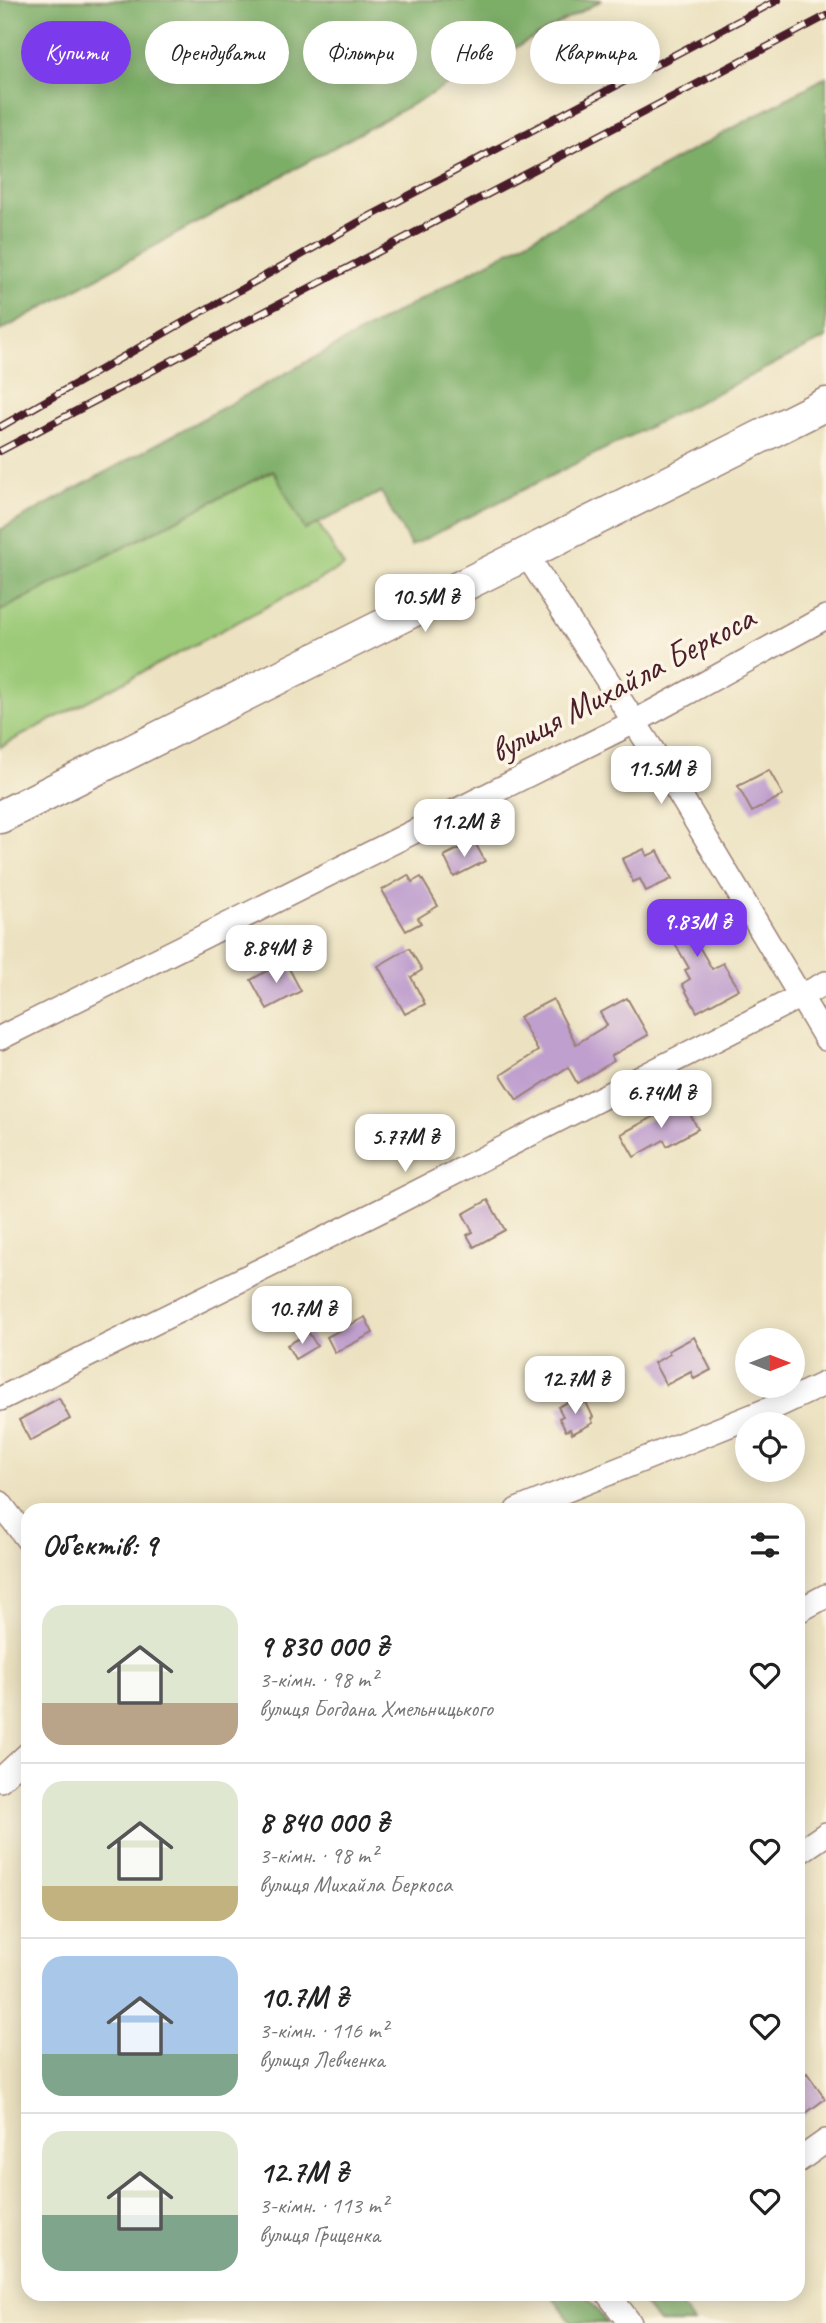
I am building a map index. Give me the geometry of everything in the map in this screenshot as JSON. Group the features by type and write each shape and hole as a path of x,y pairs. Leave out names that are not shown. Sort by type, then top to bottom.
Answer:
{"main road":[{"path":"0,817 826,404"}],"street":[{"path":"526,554 634,722 826,1039"},
{"name":"вулиця Михайла Беркоса","path":"0,1038 634,722 826,617"},
{"path":"0,1399 372,1215 826,983"},
{"path":"534,1503 777,1406 826,1383"},
{"path":"0,1503 21,1531"},
{"path":"805,1607 826,1596"},
{"path":"0,1780 21,1760"},
{"path":"805,1848 826,1834"},
{"path":"805,2156 826,2141"},
{"path":"613,2301 630,2323"}],"green space":[{"path":"0,0 602,0 564,21 530,21 530,40 516,47 516,21 431,21 431,84 449,84 0,331"},
{"path":"826,77 826,338 411,546 381,492 305,530 273,470 0,611 0,530"},
{"path":"274,470 305,529 318,523 344,566 0,747 0,611"},
{"path":"555,2301 590,2301 607,2323 572,2323"},
{"path":"642,2301 677,2301 694,2323 659,2323"}],"building":[{"path":"769,770 783,795 752,812 738,786"},
{"path":"474,841 485,861 454,877 444,856"},
{"path":"644,849 647,856 658,851 672,879 646,891 640,879 633,882 622,859"},
{"path":"408,875 412,882 421,877 438,906 418,918 421,923 406,931 382,890"},
{"path":"680,906 684,913 693,908 709,936 697,943 712,969 723,963 739,989 697,1012 682,984 690,979 685,970 689,968 670,935 666,937 656,920"},
{"path":"409,948 422,970 411,977 425,1004 405,1014 378,966"},
{"path":"285,961 301,991 267,1009 251,980"},
{"path":"627,998 648,1035 611,1056 614,1061 577,1083 568,1067 517,1100 501,1075 538,1051 519,1017 553,999 576,1044 607,1025 600,1013"},
{"path":"683,1101 698,1129 667,1146 664,1140 634,1157 621,1134"},
{"path":"488,1200 505,1230 474,1247 467,1235 473,1232 463,1214"},
{"path":"365,1317 373,1333 335,1353 327,1337"},
{"path":"309,1333 317,1346 295,1359 287,1345"},
{"path":"694,1337 711,1370 694,1379 691,1372 666,1385 654,1363 670,1354 668,1351"},
{"path":"59,1398 70,1419 30,1441 19,1420"},
{"path":"576,1398 580,1405 586,1402 593,1423 572,1434 570,1429 566,1431 559,1418 563,1416 558,1407"},
{"path":"807,2073 825,2099 805,2114"}],"railway":[{"path":"0,427 359,222 778,0"},
{"path":"0,451 826,16"}]}
